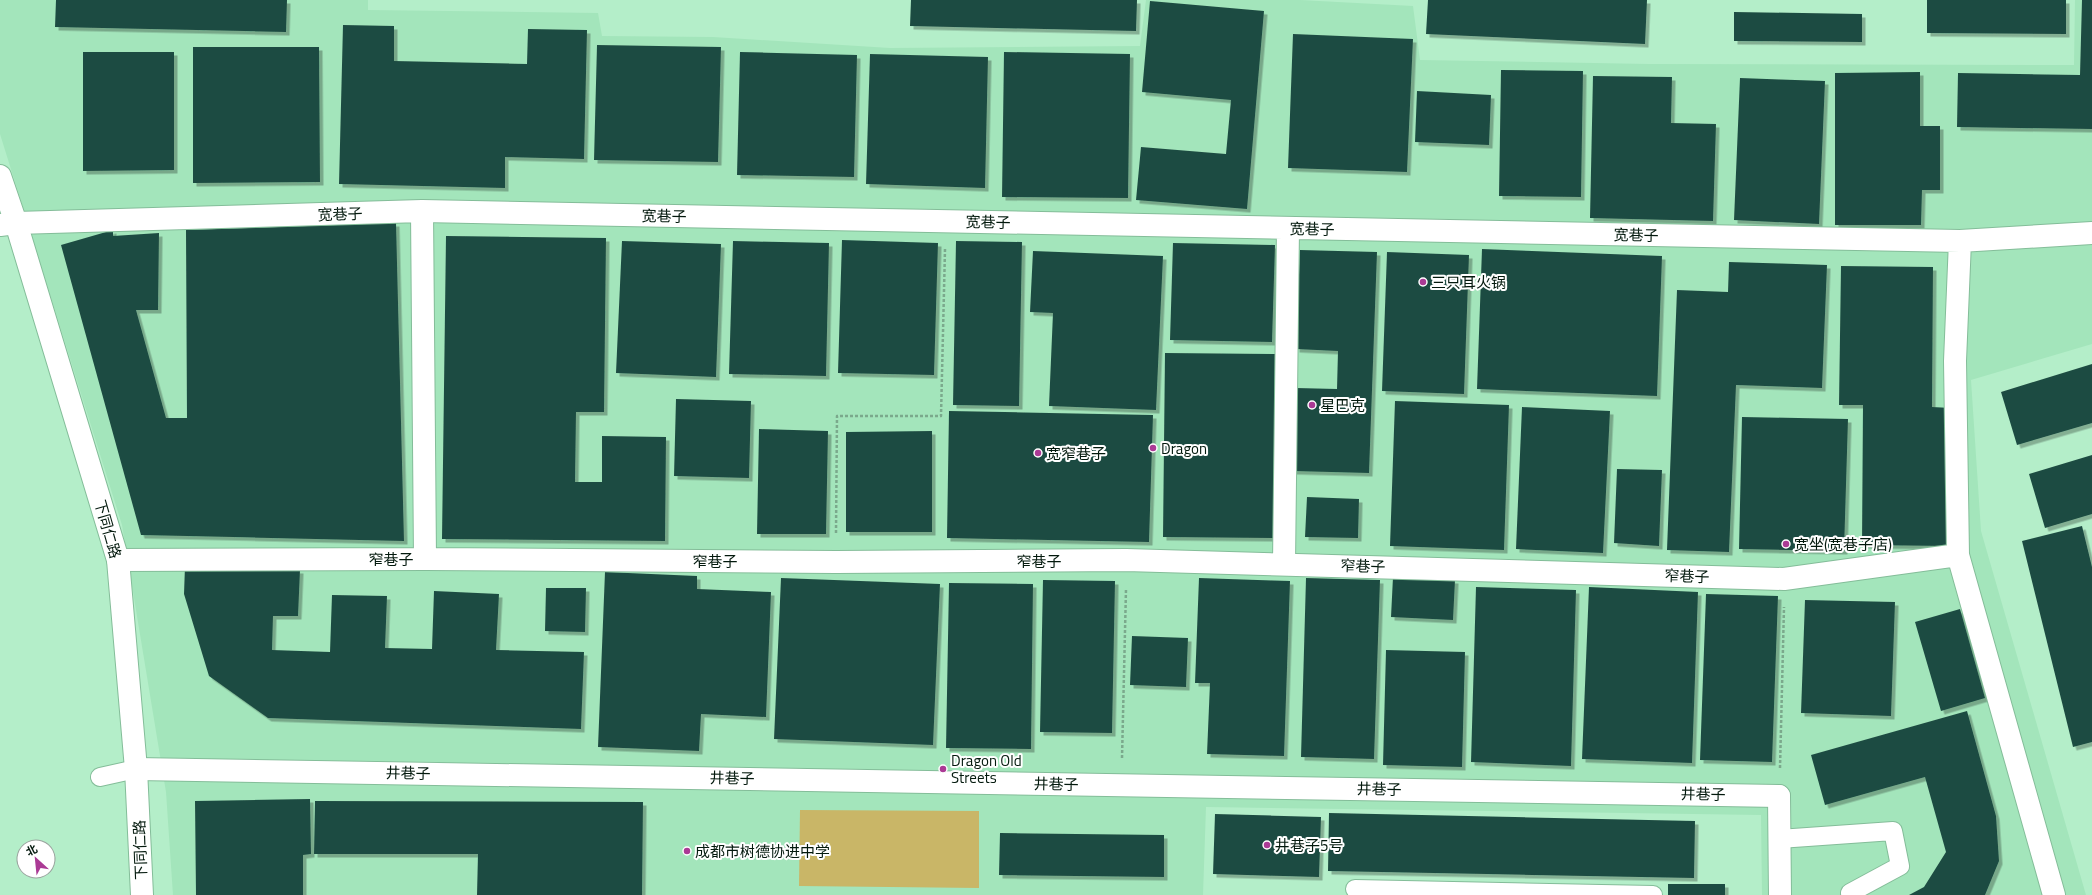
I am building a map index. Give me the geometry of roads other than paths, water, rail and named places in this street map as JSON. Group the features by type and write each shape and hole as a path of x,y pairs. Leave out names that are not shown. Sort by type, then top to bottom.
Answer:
{"street":[{"name":"下同仁路","path":"0,176 8,224 118,560 136,769 142,895"},
{"name":"宽巷子","path":"8,224 422,211 1960,241 2092,233"},
{"path":"422,211 425,559"},
{"path":"1284,564 1288,228"},
{"path":"1960,241 1955,361 1958,555 2054,895"},
{"name":"窄巷子","path":"118,560 425,559 836,562 1126,560 1784,579 1958,555"},
{"name":"井巷子","path":"136,769 1779,796 1780,839"},
{"path":"1780,839 1780,895"}],"lane":[{"path":"100,777 136,769"},
{"path":"1780,839 1893,831 1900,866 1850,894"},
{"path":"1355,889 1653,895"}],"place":[{"name":"三只耳火锅","path":"1423,282"},
{"name":"星巴克","path":"1312,405"},
{"name":"Dragon","path":"1153,448"},
{"name":"宽窄巷子","path":"1038,453"},
{"name":"宽坐(宽巷子店)","path":"1786,544"},
{"name":"Dragon Old Streets","path":"943,769"},
{"name":"井巷子5号","path":"1267,845"},
{"name":"成都市树德协进中学","path":"687,851"}]}
